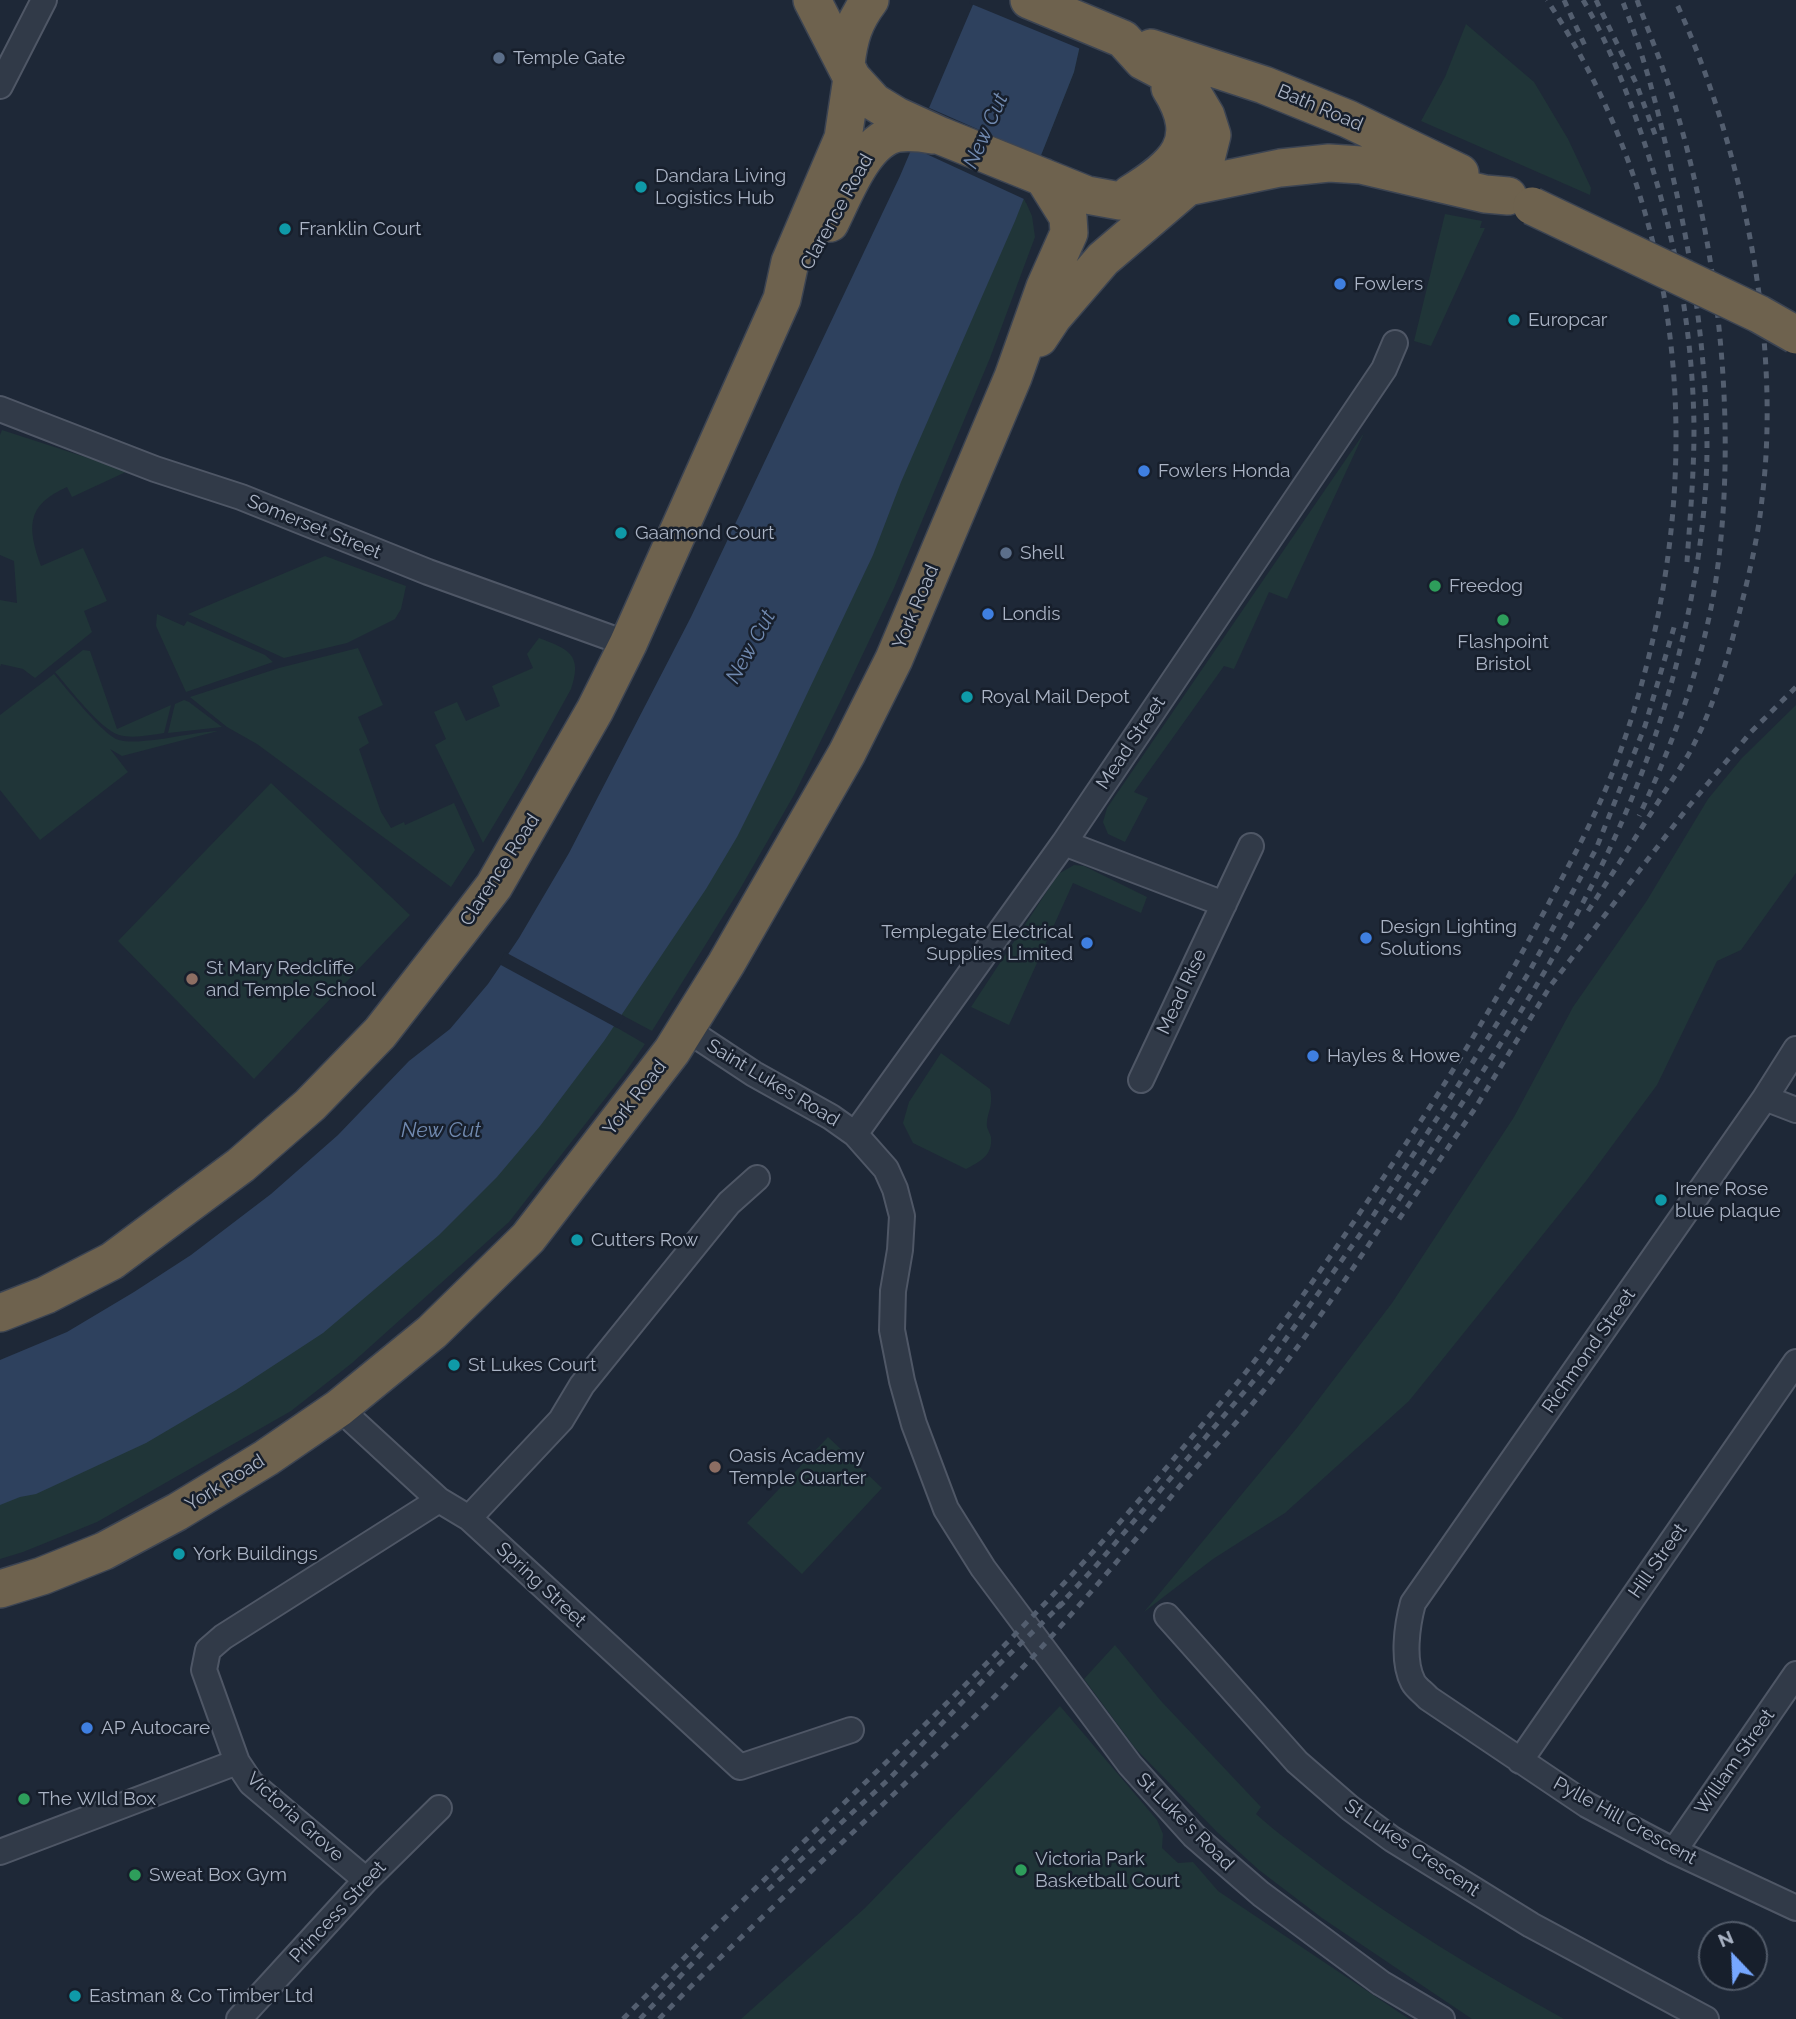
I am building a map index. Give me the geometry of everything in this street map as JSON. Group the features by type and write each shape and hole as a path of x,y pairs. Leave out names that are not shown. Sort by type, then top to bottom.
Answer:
{"highway":[{"path":"812,0 849,71 887,130 941,135 1053,186 1120,201 1159,176 1177,158 1185,130 1175,96 1158,69 1143,61 1120,37"},
{"name":"Clarence Road","path":"0,1313 46,1295 112,1262 241,1165 310,1105 380,1033 494,886 595,710 628,644 782,299 790,262 843,138 849,36 858,16 870,0"},
{"name":"Bath Road","path":"1029,0 1120,37 1264,85 1348,118 1759,314 1796,335"},
{"name":"York Road","path":"1013,377 1053,317 1088,276 1118,246 1185,189 1205,163 1212,135 1206,116 1194,93 1177,79 1158,69"},
{"name":"Clarence Road","path":"782,299 804,274 864,158 887,130"},
{"name":"Bath Road","path":"1120,201 1271,169 1329,163 1361,165 1520,201"},
{"name":"York Road","path":"0,1590 104,1551 165,1519 266,1458 339,1408 432,1332 528,1238 686,1029 848,753 894,659 1013,377 1045,288 1069,233 1068,217 1053,186"}],"street":[{"path":"0,86 44,0"},
{"name":"Mead Street","path":"855,1134 1064,843 1384,369 1395,343"},
{"name":"Somerset Street","path":"0,409 155,469 241,497 428,572 628,644"},
{"path":"1064,843 1224,904"},
{"name":"Mead Rise","path":"1141,1080 1251,846"},
{"name":"Saint Lukes Road","path":"686,1029 754,1074 831,1117 855,1134 886,1169 902,1216 893,1291 892,1330 902,1381 914,1424 946,1509 983,1568"},
{"name":"Richmond Street","path":"1408,1660 1409,1617 1413,1603 1765,1098 1796,1049"},
{"path":"1765,1098 1796,1110"},
{"path":"469,1518 561,1420 582,1385 729,1203 757,1178"},
{"name":"Hill Street","path":"1520,1761 1796,1362"},
{"name":"Spring Street","path":"339,1408 439,1500 469,1518 740,1768 851,1730"},
{"name":"Victoria Grove","path":"366,1880 251,1783 237,1762 204,1671 208,1650 223,1637 439,1500"},
{"name":"St Luke's Road","path":"983,1568 1130,1765 1194,1836 1261,1894 1370,1975 1442,2019"},
{"name":"St Lukes Crescent","path":"1167,1616 1297,1762 1350,1808 1392,1839 1531,1925 1706,2019"},
{"name":"Pylle Hill Crescent","path":"1408,1660 1413,1682 1429,1698 1587,1805 1674,1851 1796,1908"},
{"name":"William Street","path":"1674,1851 1796,1674"},
{"path":"0,1852 237,1762"},
{"name":"Princess Street","path":"239,2019 366,1880 439,1808"}],"green space":[{"path":"1067,0 1102,0 1083,32 1074,72 1024,198 1032,216 1035,237 990,358 894,588 794,795 740,889 652,1031 622,1015 614,1026 645,1044 509,1222 352,1363 291,1411 97,1522 0,1559 0,1491 116,1431 138,1416 165,1388 183,1383 275,1323 325,1296 352,1272 380,1241 429,1173 496,1117 519,1092 678,841 770,676 913,369 1030,99 1050,29"},
{"path":"1466,24 1534,82 1568,139 1591,188 1590,195 1421,121 1445,77"},
{"path":"1445,214 1482,221 1480,228 1485,228 1431,346 1414,341"},
{"path":"2,430 128,471 72,497 67,487 44,501 37,510 32,529 41,566 83,548 107,601 84,611 92,632 35,678 23,669 1,664 0,667 0,600 17,603 14,561 0,555"},
{"path":"1364,433 1287,599 1269,592 1234,669 1224,666 1134,792 1148,798 1125,842 1108,834 1103,822 1107,808"},
{"path":"325,556 406,586 401,609 395,619 347,643 284,658 188,614"},
{"path":"157,614 184,626 187,621 265,655 273,662 186,692 156,626"},
{"path":"539,638 565,650 574,660 571,689 483,843 435,745 446,739 434,712 457,702 466,721 500,706 492,686 533,668 527,654"},
{"path":"358,648 383,705 358,717 369,743 359,749 381,812 391,828 404,822 405,825 454,803 475,850 451,887 257,744 227,727 190,697 279,668"},
{"path":"83,650 90,651 117,729 171,705 164,733 136,737 119,735 94,717 55,672"},
{"path":"54,674 95,721 119,740 153,740 218,731 122,756 110,749 128,772 40,840 0,790 0,715"},
{"path":"184,700 222,727 168,733 175,704"},
{"path":"1796,705 1796,873 1741,950 1717,961 1657,1085 1586,1181 1409,1401 1285,1513 1213,1559 1144,1612 1296,1429 1392,1303 1514,1117 1573,1007 1646,902 1708,799 1742,758"},
{"path":"271,783 410,915 254,1079 118,941"},
{"path":"1074,865 1084,866 1147,897 1141,913 1073,883 1009,1025 971,1007 1053,882 1060,873"},
{"path":"941,1053 990,1089 987,1127 991,1137 990,1149 984,1158 966,1169 913,1143 903,1123 909,1102"},
{"path":"828,1437 882,1488 802,1574 747,1523"},
{"path":"1115,1645 1161,1701 1261,1807 1256,1814 1272,1828 1411,1928 1564,2019 1472,2019 1322,1918 1259,1870 1217,1832 1135,1748 1084,1679"},
{"path":"1060,1706 1157,1820 1163,1834 1162,1848 1178,1863 1193,1862 1218,1891 1409,2019 741,2019 865,1908"}],"water":[{"name":"New Cut","path":"975,0 1102,0 1083,32 1074,72 1015,221 901,482 873,555 737,837 706,889 604,1041 540,1126 497,1177 439,1235 323,1333 236,1390 146,1443 36,1494 0,1505 0,1360 67,1332 134,1292 191,1255 271,1194 338,1135 409,1061 450,1029 488,984 519,938 569,853 691,617 900,176"}],"pier":[{"path":"971,0 1105,1 1087,33 1083,50 969,3"},
{"path":"925,106 1043,158 1026,203 1024,199 909,146"},
{"path":"505,952 625,1017 617,1028 499,964"}],"railway":[{"path":"623,2019 1006,1644 1128,1513 1244,1374 1337,1247 1448,1077 1536,928 1601,799 1615,766 1646,669 1666,571 1675,472 1674,374 1660,276 1635,181 1597,88 1547,0"},
{"path":"1564,0 1586,48"},
{"path":"1583,0 1609,50 1644,141 1667,222 1684,304 1693,387 1694,429 1687,562"},
{"path":"1596,0 1636,83 1656,137"},
{"path":"659,2019 744,1934 1005,1686 1073,1613 1269,1384 1354,1266 1485,1068 1571,926 1596,877 1641,775 1679,656 1696,570 1706,486 1706,412 1701,343 1686,240 1657,107 1622,0"},
{"path":"1637,0 1673,99 1702,217 1713,278 1720,341 1725,466 1715,586 1702,645 1675,732 1639,816"},
{"path":"1588,911 1684,763 1708,712 1725,665 1742,603 1762,499 1767,438 1766,374 1761,309 1751,244 1720,116 1699,56 1675,0"},
{"path":"1057,1608 1268,1364 1369,1222 1449,1100 1528,974 1596,849 1645,726 1675,624"},
{"path":"1399,1219 1474,1110 1551,985 1689,806 1751,732 1796,687"},
{"path":"768,1890 890,1778 992,1671 1064,1602"},
{"path":"640,2019 705,1950"}],"place":[{"name":"Temple Gate","path":"499,58"},
{"name":"Dandara Living Logistics Hub","path":"641,187"},
{"name":"Franklin Court","path":"285,229"},
{"name":"Fowlers","path":"1340,284"},
{"name":"Europcar","path":"1514,320"},
{"name":"Fowlers Honda","path":"1144,471"},
{"name":"Gaamond Court","path":"621,533"},
{"name":"Shell","path":"1006,553"},
{"name":"Freedog","path":"1435,586"},
{"name":"Londis","path":"988,614"},
{"name":"Flashpoint Bristol","path":"1503,620"},
{"name":"Royal Mail Depot","path":"967,697"},
{"name":"Design Lighting Solutions","path":"1366,938"},
{"name":"Templegate Electrical Supplies Limited","path":"1087,943"},
{"name":"St Mary Redcliffe and Temple School","path":"192,979"},
{"name":"Hayles & Howe","path":"1313,1056"},
{"name":"Irene Rose blue plaque","path":"1661,1200"},
{"name":"Cutters Row","path":"577,1240"},
{"name":"St Lukes Court","path":"454,1365"},
{"name":"Oasis Academy Temple Quarter","path":"715,1467"},
{"name":"York Buildings","path":"179,1554"},
{"name":"AP Autocare","path":"87,1728"},
{"name":"The WIld Box","path":"24,1799"},
{"name":"Victoria Park Basketball Court","path":"1021,1870"},
{"name":"Sweat Box Gym","path":"135,1875"},
{"name":"Eastman & Co Timber Ltd","path":"75,1996"}]}
